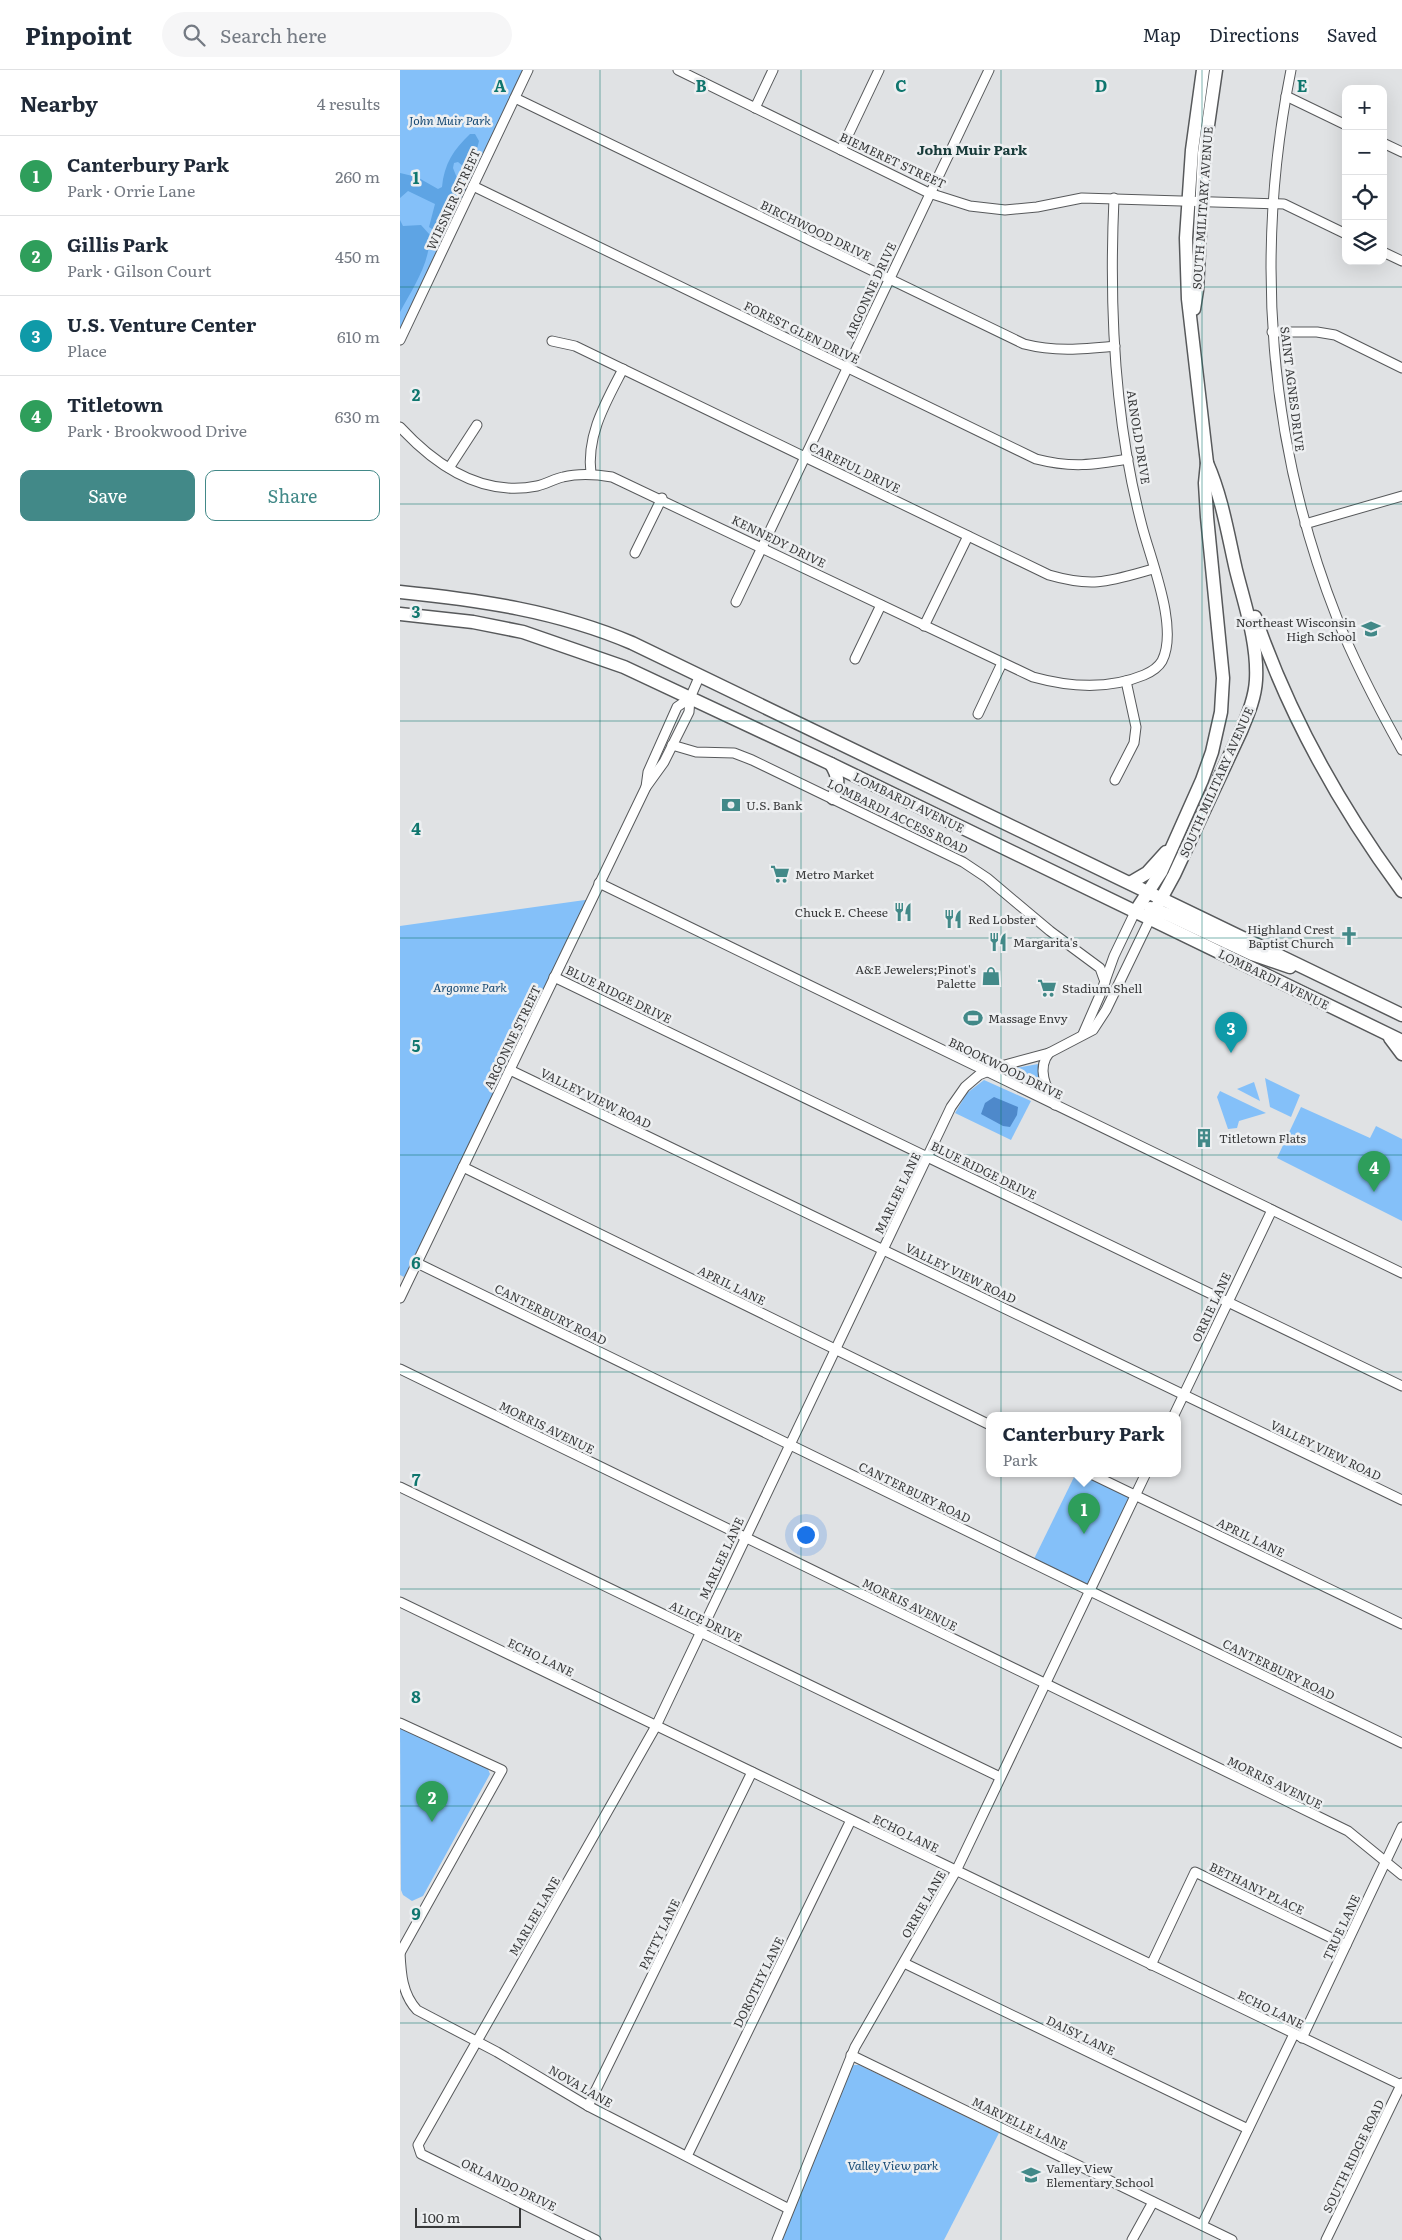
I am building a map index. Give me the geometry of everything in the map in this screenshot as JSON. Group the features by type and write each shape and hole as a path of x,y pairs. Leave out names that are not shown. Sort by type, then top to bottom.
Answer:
{"main road":[{"name":"SOUTH MILITARY AVENUE","path":"1135,912 1149,892 1172,847 1202,780 1213,748 1222,706 1223,678 1207,517 1205,483 1207,463 1192,317 1197,290 1194,200 1197,107 1203,70"},
{"name":"SOUTH MILITARY AVENUE","path":"1194,200 1216,70"},
{"name":"SOUTH MILITARY AVENUE","path":"1156,909 1248,713 1256,679 1254,645 1220,499 1207,463"},
{"name":"LOMBARDI AVENUE","path":"400,592 492,602 567,619 625,640 1149,892 1156,909 1402,1041"},
{"path":"1242,595 1251,607 1290,704 1329,780 1357,827 1402,891"},
{"name":"LOMBARDI AVENUE","path":"400,614 473,622 534,635 601,658 831,764 1135,912"},
{"path":"831,764 837,775 839,785 833,798"},
{"path":"839,785 860,778"},
{"path":"1130,883 1147,873 1172,847"},
{"path":"1135,912 1147,908 1156,909"},
{"name":"LOMBARDI AVENUE","path":"1156,909 1312,971 1402,1015"},
{"path":"1387,1034 1402,1054"}],"street":[{"name":"WIESNER STREET","path":"400,340 528,70"},
{"name":"BIEMERET STREET","path":"678,70 929,193 970,206 1005,210 1037,207 1082,198 1284,204 1342,232"},
{"path":"755,108 773,70"},
{"path":"841,150 879,70"},
{"name":"ARGONNE DRIVE","path":"736,602 989,70"},
{"name":"SAINT AGNES DRIVE","path":"1291,70 1272,204 1270,276 1272,332 1281,415 1305,524 1337,619 1371,695 1402,750"},
{"path":"1286,96 1342,123"},
{"name":"BIRCHWOOD DRIVE","path":"515,98 1024,344 1043,349 1063,350 1115,346"},
{"path":"1387,145 1402,152"},
{"name":"FOREST GLEN DRIVE","path":"473,186 1036,459 1060,465 1087,466 1128,459"},
{"name":"ARNOLD DRIVE","path":"1114,198 1112,237 1115,346 1119,402 1139,515 1168,616 1166,649 1161,662 1154,670"},
{"path":"1387,254 1402,261"},
{"path":"1272,332 1317,332 1335,335 1402,368"},
{"name":"CAREFUL DRIVE","path":"552,341 575,346 1049,575 1074,582 1102,583 1154,569"},
{"path":"591,474 592,438 599,415 623,369"},
{"path":"449,468 477,425"},
{"name":"KENNEDY DRIVE","path":"400,427 415,443 449,468 485,486 511,490 539,486 563,477 591,474 625,481 1033,677 1069,685 1090,686 1126,681 1154,670"},
{"path":"1305,524 1402,496"},
{"path":"635,553 662,498"},
{"path":"924,626 968,536"},
{"path":"855,659 881,605"},
{"path":"978,714 1002,663"},
{"name":"ARGONNE STREET","path":"400,1298 646,787 664,762 688,712 690,698 700,675"},
{"path":"1115,780 1134,743 1136,727 1126,681"},
{"name":"ARGONNE STREET","path":"646,787 648,772 677,707 690,698"},
{"name":"LOMBARDI ACCESS ROAD","path":"672,745 696,752 734,753 833,798 973,868 1059,938 1102,970 1105,982"},
{"path":"1213,748 1229,756"},
{"name":"BROOKWOOD DRIVE","path":"599,883 1402,1273"},
{"name":"MARLEE LANE","path":"418,2146 656,1726 956,1100 971,1082 987,1071 1049,1053 1093,1030 1101,1019 1156,909"},
{"path":"1083,1034 1114,956 1135,912"},
{"path":"1089,959 1104,960 1114,956"},
{"name":"BLUE RIDGE DRIVE","path":"554,977 1402,1386"},
{"path":"1049,1053 1044,1062 1043,1072 1047,1089 1055,1105"},
{"name":"VALLEY VIEW ROAD","path":"510,1070 1402,1500"},
{"name":"APRIL LANE","path":"463,1167 986,1423"},
{"name":"ORRIE LANE","path":"1176,1412 1272,1210"},
{"name":"CANTERBURY ROAD","path":"417,1263 1402,1743"},
{"name":"MORRIS AVENUE","path":"400,1369 1348,1832 1402,1875"},
{"name":"APRIL LANE","path":"1098,1477 1402,1624"},
{"name":"ORRIE LANE","path":"777,2240 851,2055 956,1871 1144,1477"},
{"name":"ALICE DRIVE","path":"400,1487 1000,1778"},
{"name":"ECHO LANE","path":"400,1602 1298,2036 1402,2084"},
{"path":"400,1723 502,1770 400,1953"},
{"name":"PATTY LANE","path":"588,2106 752,1772"},
{"name":"DOROTHY LANE","path":"687,2156 851,1820"},
{"name":"TRUE LANE","path":"1202,2225 1248,2129 1346,1945 1402,1827"},
{"name":"BETHANY PLACE","path":"1151,1965 1195,1872 1346,1945"},
{"name":"NOVA LANE","path":"400,1953 402,1979 410,2003 431,2018 477,2041 588,2106 790,2208"},
{"name":"DAISY LANE","path":"904,1963 1248,2129"},
{"name":"MARVELLE LANE","path":"851,2055 1232,2240"},
{"name":"SOUTH RIDGE ROAD","path":"1326,2240 1402,2084"},
{"name":"ORLANDO DRIVE","path":"418,2146 421,2154 596,2240"},
{"path":"1132,2240 1154,2202"}],"green space":[{"name":"John Muir Park","path":"400,70 528,70 400,340"},
{"name":"Argonne Park","path":"592,899 404,1277 400,1275 400,926"},
{"path":"1038,1064 1042,1090 1007,1072 1010,1069"},
{"path":"1265,1078 1300,1095 1291,1117 1270,1107"},
{"path":"984,1080 1031,1101 1011,1140 955,1113 967,1093"},
{"path":"1254,1082 1260,1101 1237,1089"},
{"path":"1220,1091 1266,1113 1239,1121 1237,1128 1228,1129 1217,1097"},
{"path":"1301,1107 1370,1138 1376,1126 1402,1139 1402,1221 1277,1158"},
{"path":"1074,1477 1097,1477 1135,1495 1089,1591 1032,1563"},
{"path":"400,1727 488,1769 490,1774 423,1896 412,1901 403,1895 401,1890"},
{"name":"Valley View park","path":"859,2065 999,2133 944,2240 782,2240 850,2067"}],"shaded area":[{"path":"470,134 475,134 479,141 474,161 469,167 464,167 458,162 454,163 453,168 459,183 447,215 435,231 429,227 435,204 408,191 400,198 400,173 417,177 438,189 442,187 445,171 451,158 459,145"},
{"path":"400,220 403,226 421,225 430,235 424,265 400,312"},
{"path":"994,1097 1018,1107 1017,1115 1010,1127 1003,1126 981,1114 985,1103"}],"place":[{"name":"Northeast Wisconsin High School","path":"1371,629"},
{"name":"U.S. Bank","path":"731,805"},
{"name":"Metro Market","path":"780,874"},
{"name":"Chuck E. Cheese","path":"903,912"},
{"name":"Red Lobster","path":"953,919"},
{"name":"Highland Crest Baptist Church","path":"1349,936"},
{"name":"Margarita's","path":"998,942"},
{"name":"A&E Jewelers;Pinot's Palette","path":"991,976"},
{"name":"Stadium Shell","path":"1047,988"},
{"name":"Massage Envy","path":"973,1018"},
{"name":"U.S. Venture Center","path":"1231,1053"},
{"name":"Titletown Flats","path":"1204,1138"},
{"name":"Titletown","path":"1374,1192"},
{"name":"Canterbury Park","path":"1084,1534"},
{"name":"Gillis Park","path":"432,1822"},
{"name":"Valley View Elementary School","path":"1031,2175"}],"district":[{"name":"John Muir Park","path":"972,149"}]}
